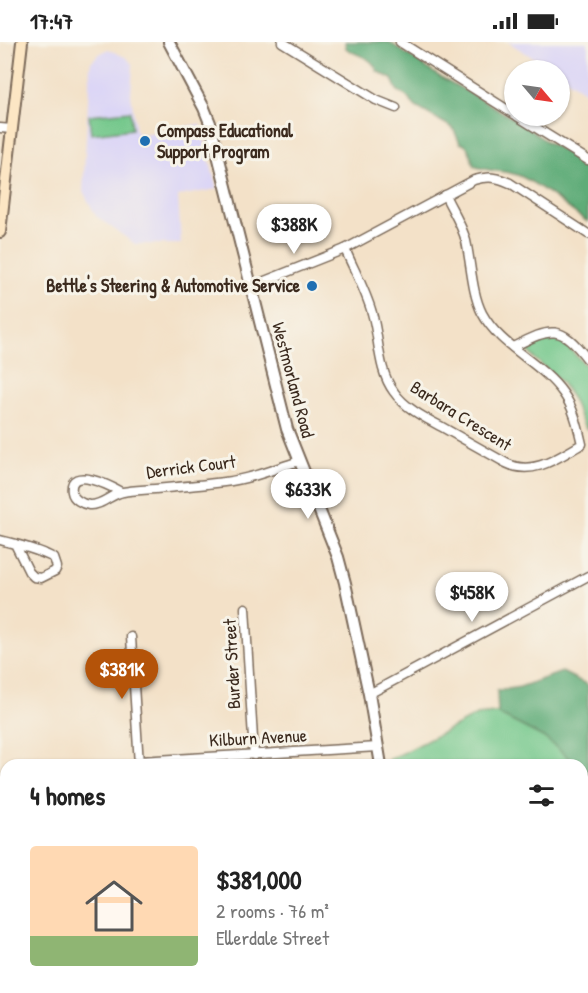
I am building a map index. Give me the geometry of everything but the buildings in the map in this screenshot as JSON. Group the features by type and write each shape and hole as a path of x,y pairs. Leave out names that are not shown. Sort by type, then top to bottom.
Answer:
{"main road":[{"path":"0,232 6,128 22,42"}],"street":[{"name":"Westmorland Road","path":"169,42 210,123 287,429 338,557 351,607 380,759"},
{"path":"282,42 377,101 396,108"},
{"path":"399,42 504,108"},
{"path":"534,126 588,159"},
{"path":"252,286 345,249 474,180 492,176 518,187 588,234"},
{"name":"Barbara Crescent","path":"345,249 370,305 384,375 393,392 406,405 516,467 541,466 585,443 564,393 487,321 476,296 465,239 446,195"},
{"path":"513,347 538,334 553,332 565,336 588,360"},
{"name":"Derrick Court","path":"121,492 88,478 79,479 74,483 72,489 75,498 91,505 121,492 224,482 299,461"},
{"path":"0,540 15,544 41,551 54,558 57,567 55,571 41,578 32,576 15,544"},
{"path":"369,694 588,576"},
{"name":"Burder Street","path":"245,608 254,755"},
{"path":"131,637 139,759"},
{"name":"Kilburn Avenue","path":"196,759 378,747"}],"shaded area":[{"path":"508,42 588,42 588,94 570,82 570,60 537,60"},
{"name":"Compass Educational Support Program","path":"108,49 127,58 133,65 131,94 136,132 144,134 200,124 217,189 178,196 181,244 135,244 96,216 83,191 90,67 91,62 98,55"}],"green space":[{"path":"345,42 389,42 439,76 504,113 504,126 524,126 588,165 588,222 547,192 520,176 474,166 468,149 460,143 453,128 416,107 397,90 392,79 377,71 367,59 346,48"},
{"path":"130,111 132,129 91,134 89,115"},
{"path":"551,337 562,341 588,368 588,430 561,382 528,351 529,346 536,341"},
{"path":"562,672 588,685 588,759 570,759 543,737 498,714 497,691 520,687"},
{"path":"585,703 588,706 588,759 389,759 477,715"}],"place":[{"name":"Compass Educational Support Program","path":"145,141"},
{"name":"Bettle's Steering & Automotive Service","path":"312,286"}]}
